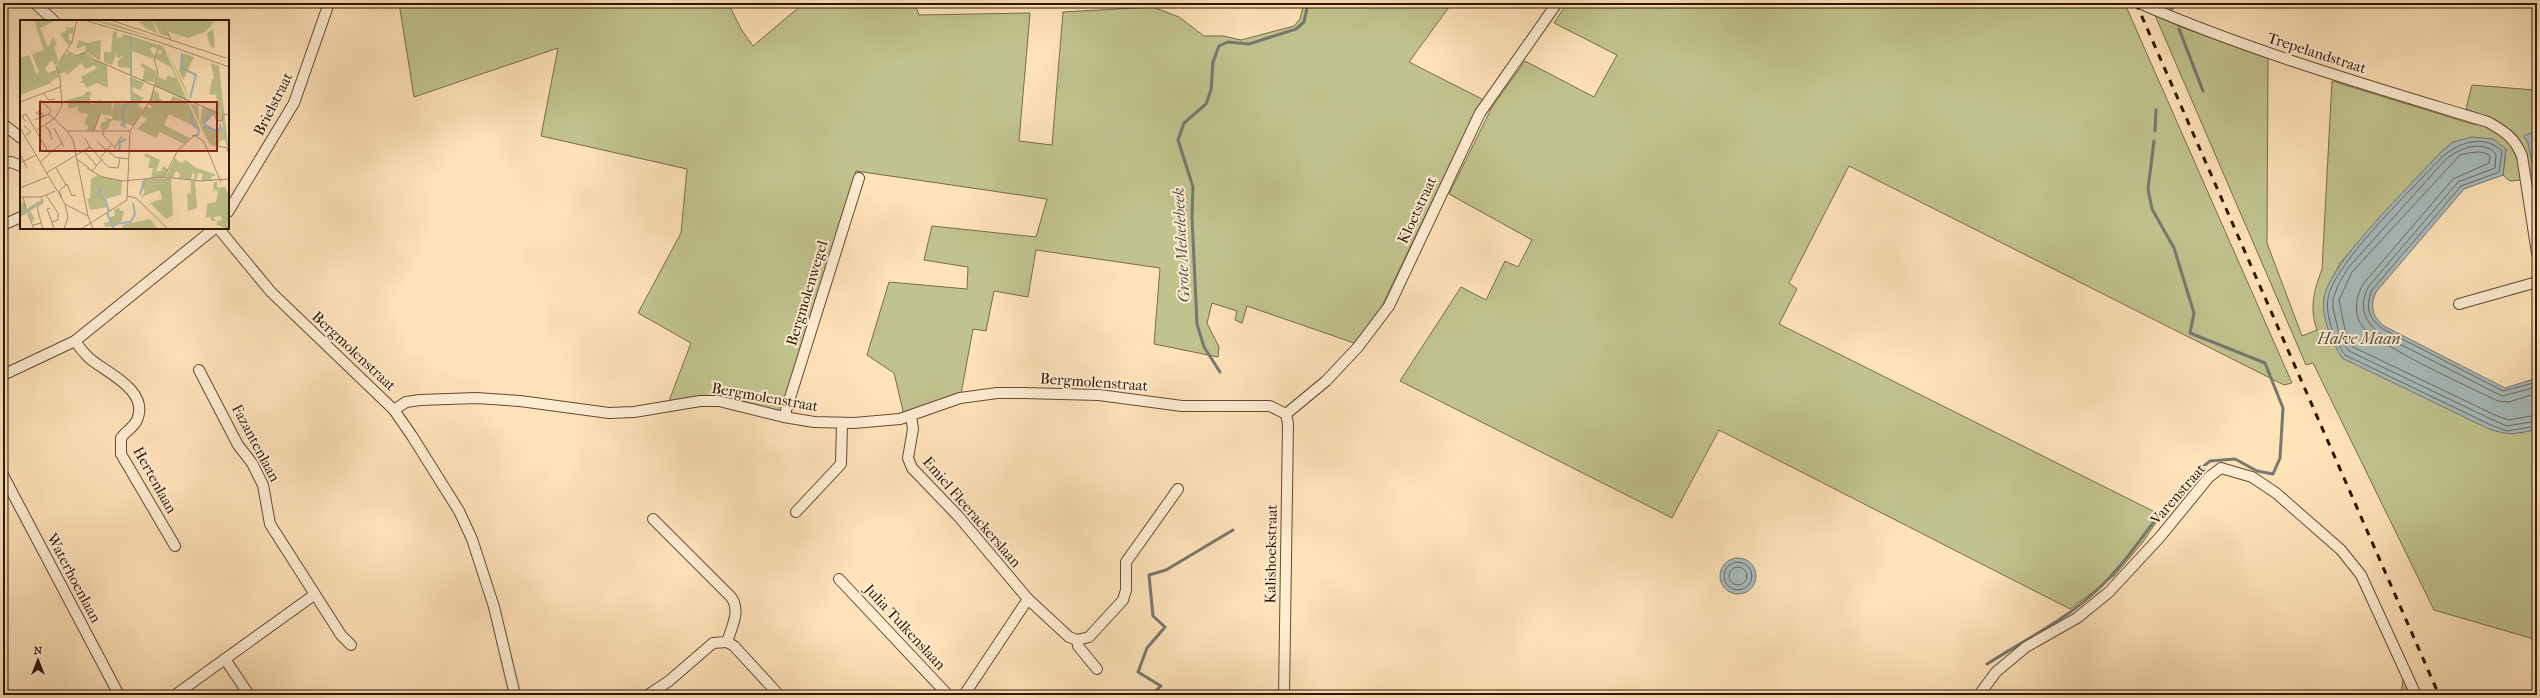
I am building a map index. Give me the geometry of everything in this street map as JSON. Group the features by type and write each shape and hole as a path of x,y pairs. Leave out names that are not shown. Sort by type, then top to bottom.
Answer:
{"street":[{"path":"35,3 53,20"},
{"name":"Brielstraat","path":"229,210 294,103 329,3"},
{"name":"Kloetstraat","path":"1286,414 1326,381 1373,330 1389,306 1480,113 1557,3"},
{"name":"Trepelandstraat","path":"2139,3 2190,25 2261,51 2488,122 2506,132 2518,145 2522,156 2537,253"},
{"path":"3,124 20,137"},
{"path":"3,164 12,162 20,166"},
{"name":"Bergmolenwegel","path":"784,417 859,178"},
{"path":"3,225 20,217"},
{"path":"3,375 75,341 215,229"},
{"name":"Bergmolenstraat","path":"217,229 270,292 394,410 406,402 476,398 608,413 634,412 700,401 719,401 784,417 842,423 881,422 911,416 960,398 997,392 1099,395 1187,406 1260,405 1270,406 1286,414"},
{"path":"2459,304 2537,282"},
{"name":"Hertenlaan","path":"75,341 89,358 121,378 137,402 139,414 136,422 121,438 121,454 175,546"},
{"name":"Fazantenlaan","path":"199,370 238,445 252,463 263,485 270,524 341,635 351,645"},
{"path":"394,410 459,511 472,539 494,607 515,695"},
{"name":"Kalishoekstraat","path":"1284,695 1288,424 1286,414"},
{"name":"Emiel Fleerackerslaan","path":"911,416 913,429 908,458 912,468 959,517 1028,598 1069,637 1077,640 1078,646 1098,669"},
{"path":"796,512 841,464 842,423"},
{"name":"Varenstraat","path":"1979,695 1996,672 2026,647 2077,618 2110,592 2160,538 2209,477 2221,468 2252,477 2276,493 2341,550 2361,575 2416,695"},
{"name":"Waterhoenlaan","path":"3,475 119,695"},
{"path":"1077,640 1089,636 1123,600 1126,590 1126,562 1178,489"},
{"path":"653,519 735,602 736,613 727,642"},
{"name":"Julia Tulkenslaan","path":"839,579 948,695"},
{"path":"175,695 314,594"},
{"path":"965,694 1028,598"},
{"path":"648,695 669,681 713,643 727,642 779,695"},
{"path":"226,658 249,695"}],"green space":[{"path":"399,3 728,3 741,29 753,46 804,3 904,3 916,7 919,15 1030,13 1019,141 1052,145 1063,12 1153,7 1179,17 1204,36 1223,36 1241,40 1294,26 1300,19 1304,3 1452,3 1409,62 1484,100 1473,116 1381,308 1354,343 1247,306 1242,323 1235,320 1237,311 1212,303 1207,323 1219,347 1218,357 1154,344 1160,268 1036,250 1028,297 994,291 986,331 973,329 961,394 904,415 894,373 867,355 889,282 967,289 968,267 924,260 932,226 1036,237 1047,199 856,171 784,412 719,395 669,401 691,343 638,313 681,233 687,169 541,136 558,48 414,97"},
{"path":"1567,3 2125,4 2292,383 2284,385 1849,166 1789,283 1797,289 1779,324 2161,515 2143,542 2114,576 2070,609 1719,430 1672,518 1400,381 1461,287 1486,300 1505,261 1518,267 1532,240 1449,194 1492,107 1525,61 1594,97 1617,55 1554,23"},
{"path":"2151,3 2177,3 2171,12"},
{"path":"2155,15 2181,27 2268,58 2267,243 2302,336 2317,330 2313,314 2313,306 2315,292 2322,269 2332,81 2472,124 2483,126 2501,135 2513,150 2520,169 2522,180 2510,181 2503,175 2506,149 2453,142 2440,153 2340,263 2324,297 2324,309 2520,433 2537,429 2537,640 2434,610 2313,363 2306,365"},
{"path":"2472,85 2534,90 2537,111 2537,228 2528,166 2521,143 2517,136 2506,127 2466,109"},
{"path":"2403,679 2411,695 2401,695"}],"water":[{"path":"2537,130 2537,187 2528,143 2524,136"},
{"name":"Halve Maan","path":"2472,137 2493,139 2506,149 2503,175 2464,189 2376,292 2373,302 2373,311 2377,319 2384,326 2505,388 2537,378 2537,429 2518,433 2502,433 2489,429 2342,358 2331,337 2324,313 2324,298 2329,283 2356,244 2393,202 2440,153 2453,142"},
{"path":"1742,558 1751,563 1755,569 1755,583 1751,589 1742,594 1734,594 1725,589 1721,583 1720,572 1725,563 1731,559"}],"waterway":[{"name":"Grote Melselebeek","path":"1220,372 1204,347 1197,324 1192,217 1193,187 1178,140 1184,123 1206,104 1211,90 1213,62 1219,46 1228,42 1249,44 1296,29 1304,22 1308,3"},
{"path":"2169,3 2171,8"},
{"path":"2179,29 2203,91"},
{"path":"2155,131 2156,110"},
{"path":"1987,664 2043,630 2084,602 2111,576 2179,491 2210,461 2235,459 2257,471 2273,474 2280,458 2283,408 2265,363 2190,333 2194,313 2174,248 2152,209 2148,189 2154,141"},
{"name":"Grote Melselebeek","path":"1151,695 1161,686 1138,672 1147,648 1165,627 1153,616 1149,575 1166,570 1233,530"}],"railway":[{"path":"2136,3 2439,695"}]}
